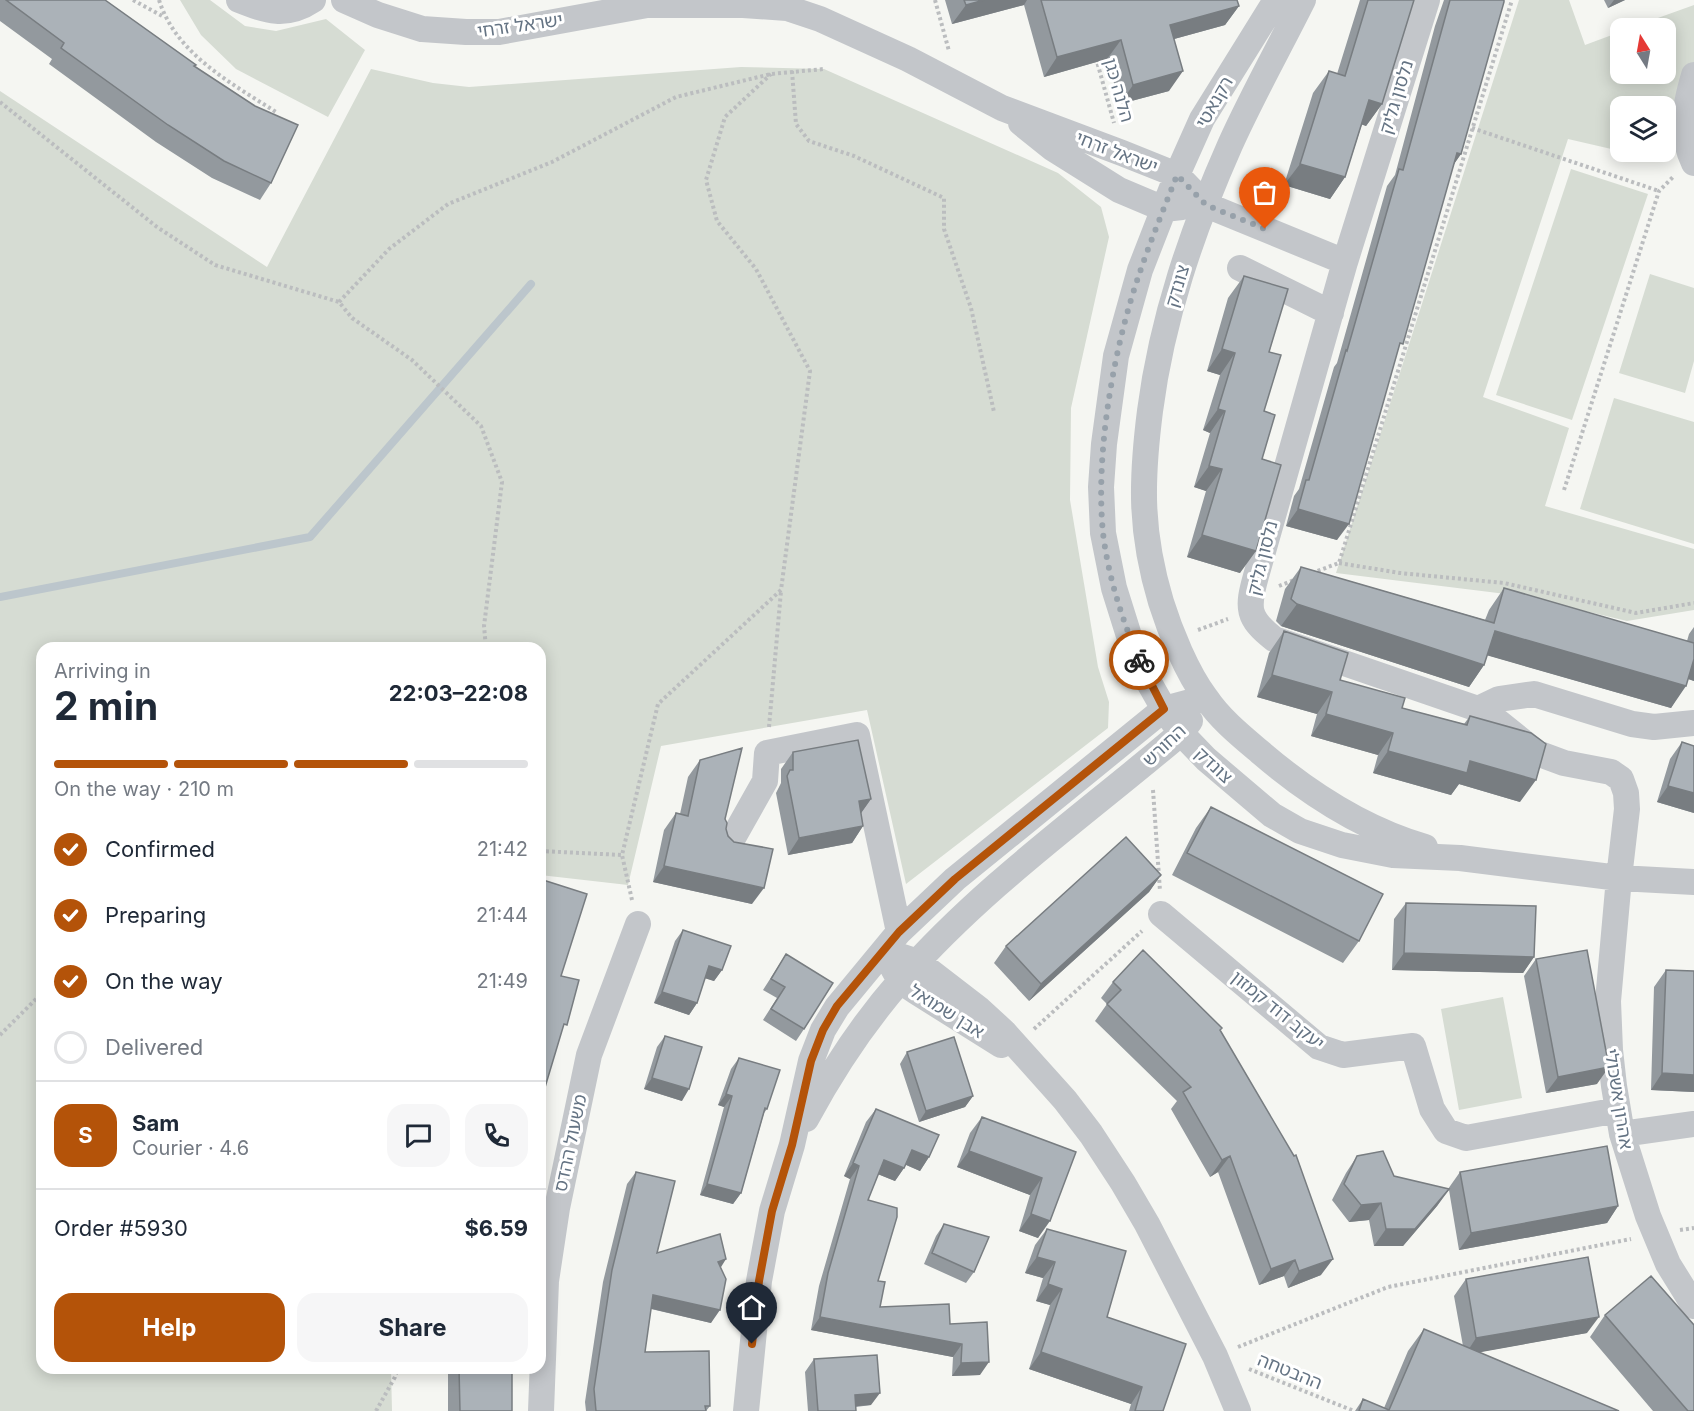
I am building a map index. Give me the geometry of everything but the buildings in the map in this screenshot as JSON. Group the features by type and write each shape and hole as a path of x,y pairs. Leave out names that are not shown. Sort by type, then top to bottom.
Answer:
{"street":[{"path":"239,0 264,10 293,11 313,0"},
{"name":"ישראל זרחי","path":"344,0 378,15 422,29 466,32 499,32 647,5 742,5 787,8 820,19 868,41 1002,108 1177,175 1206,205"},
{"name":"רקנאטי","path":"1164,209 1202,119 1276,0"},
{"name":"רקנאטי","path":"1206,205 1231,144 1303,0"},
{"name":"נלסון גליק","path":"1427,0 1344,262 1252,595 1259,627 1274,639 1478,710 1497,721 1537,753 1564,763 1611,772 1621,779 1626,794 1627,809 1618,878"},
{"path":"1693,161 1685,132 1684,110 1694,75"},
{"name":"ישראל זרחי","path":"1002,108 1052,148 1119,190 1164,209 1206,205"},
{"path":"1206,205 1344,262"},
{"name":"צונדק","path":"1206,205 1177,282 1156,363 1144,458 1144,529 1154,578 1174,638 1205,698 1235,730 1309,791 1363,823 1400,840 1460,858"},
{"name":"צונדק","path":"1164,209 1140,270 1116,356 1104,444 1101,488 1103,533 1114,588 1147,679 1181,733 1206,759 1272,816 1300,831 1342,845 1393,855 1460,858 1618,878 1694,882"},
{"path":"1240,268 1331,313"},
{"path":"1478,710 1498,699 1534,694 1632,724 1654,727 1694,723"},
{"name":"החורש","path":"746,1411 759,1281 772,1211 792,1145 811,1061 823,1030 837,1006 891,942 955,879 1164,709 1205,698"},
{"name":"החורש","path":"792,1145 839,1062 900,981 952,927 1016,870 1181,733 1205,698"},
{"path":"729,845 765,781 767,753 857,735 891,942"},
{"name":"אהרון אשכולי","path":"1618,878 1608,1001 1610,1050 1620,1122 1634,1176 1655,1234 1668,1264 1694,1306"},
{"name":"יעקב דוד קמזון","path":"1161,914 1319,1047 1343,1055 1413,1046 1432,1109 1446,1131 1466,1138 1620,1122"},
{"name":"משעול ההדס","path":"546,1281 557,1208 589,1055 638,924"},
{"name":"אבן שמואל","path":"891,942 979,1009 1038,1071 1091,1134 1123,1183 1152,1234 1215,1356 1238,1411"},
{"name":"אבן שמואל","path":"891,942 900,981 1038,1071"},
{"path":"1620,1122 1694,1124"},
{"name":"משעול ההדס","path":"541,1411 542,1374"}],"path":[{"path":"133,0 165,18"},
{"path":"159,0 165,18 185,46 228,81 276,112"},
{"path":"935,0 959,86"},
{"path":"1339,562 1512,0"},
{"name":"הלנה כגן","path":"1095,55 1122,153"},
{"path":"339,302 389,249 447,204 552,162 676,97 771,74 824,69"},
{"path":"792,71 795,124 809,141 854,156 944,198 944,229 971,308 994,412"},
{"path":"767,753 781,590 810,371 756,269 717,221 706,180 725,117 771,74"},
{"path":"0,102 157,227 215,265 339,302 352,318 412,360 481,426 502,482 484,626 485,642"},
{"path":"1472,128 1659,191"},
{"path":"1564,490 1659,191 1693,161"},
{"path":"1306,575 1339,562 1400,573 1504,584 1636,613 1694,603"},
{"path":"1174,638 1252,595 1295,580"},
{"path":"638,924 622,855 658,704 781,590"},
{"path":"1015,1046 1161,914 1150,760"},
{"path":"546,851 622,855"},
{"path":"0,1035 36,999"},
{"path":"1215,1356 1388,1287 1655,1234"},
{"name":"ההבטחה","path":"1215,1356 1354,1411"},
{"path":"376,1411 396,1374"}],"shaded area":[{"path":"180,0 210,0 245,26 276,31 326,19 365,50 328,117 236,69 201,35"},
{"path":"1519,0 1569,0 1585,45 1610,36 1610,84 1676,84 1676,18 1658,18 1694,5 1694,133 1676,143 1676,96 1610,96 1610,149 1568,139 1483,397 1569,428 1545,506 1694,549 1694,610 1627,621 1522,596 1336,573"},
{"path":"741,67 824,69 1058,173 1101,207 1109,237 1071,408 1070,500 1098,667 1109,702 1108,728 906,884 867,710 661,746 628,885 546,876 546,642 36,642 36,1374 391,1374 392,1411 0,1411 0,91 267,267 371,69 433,83 469,87"},
{"path":"1571,169 1648,194 1572,420 1496,395"},
{"path":"1650,274 1694,288 1694,361 1685,393 1619,373"},
{"path":"1614,398 1694,422 1694,544 1580,509"},
{"path":"1503,997 1522,1098 1459,1110 1441,1009"}],"waterway":[{"path":"0,597 310,537 531,284"}],"way so far":[{"path":"1139,660 1114,588 1103,533 1101,488 1104,444 1116,356 1140,270 1177,175 1206,205 1265,229"}],"route":[{"path":"752,1344 759,1281 772,1211 792,1145 811,1061 823,1030 837,1006 899,932 955,879 1164,709 1139,660"}]}
